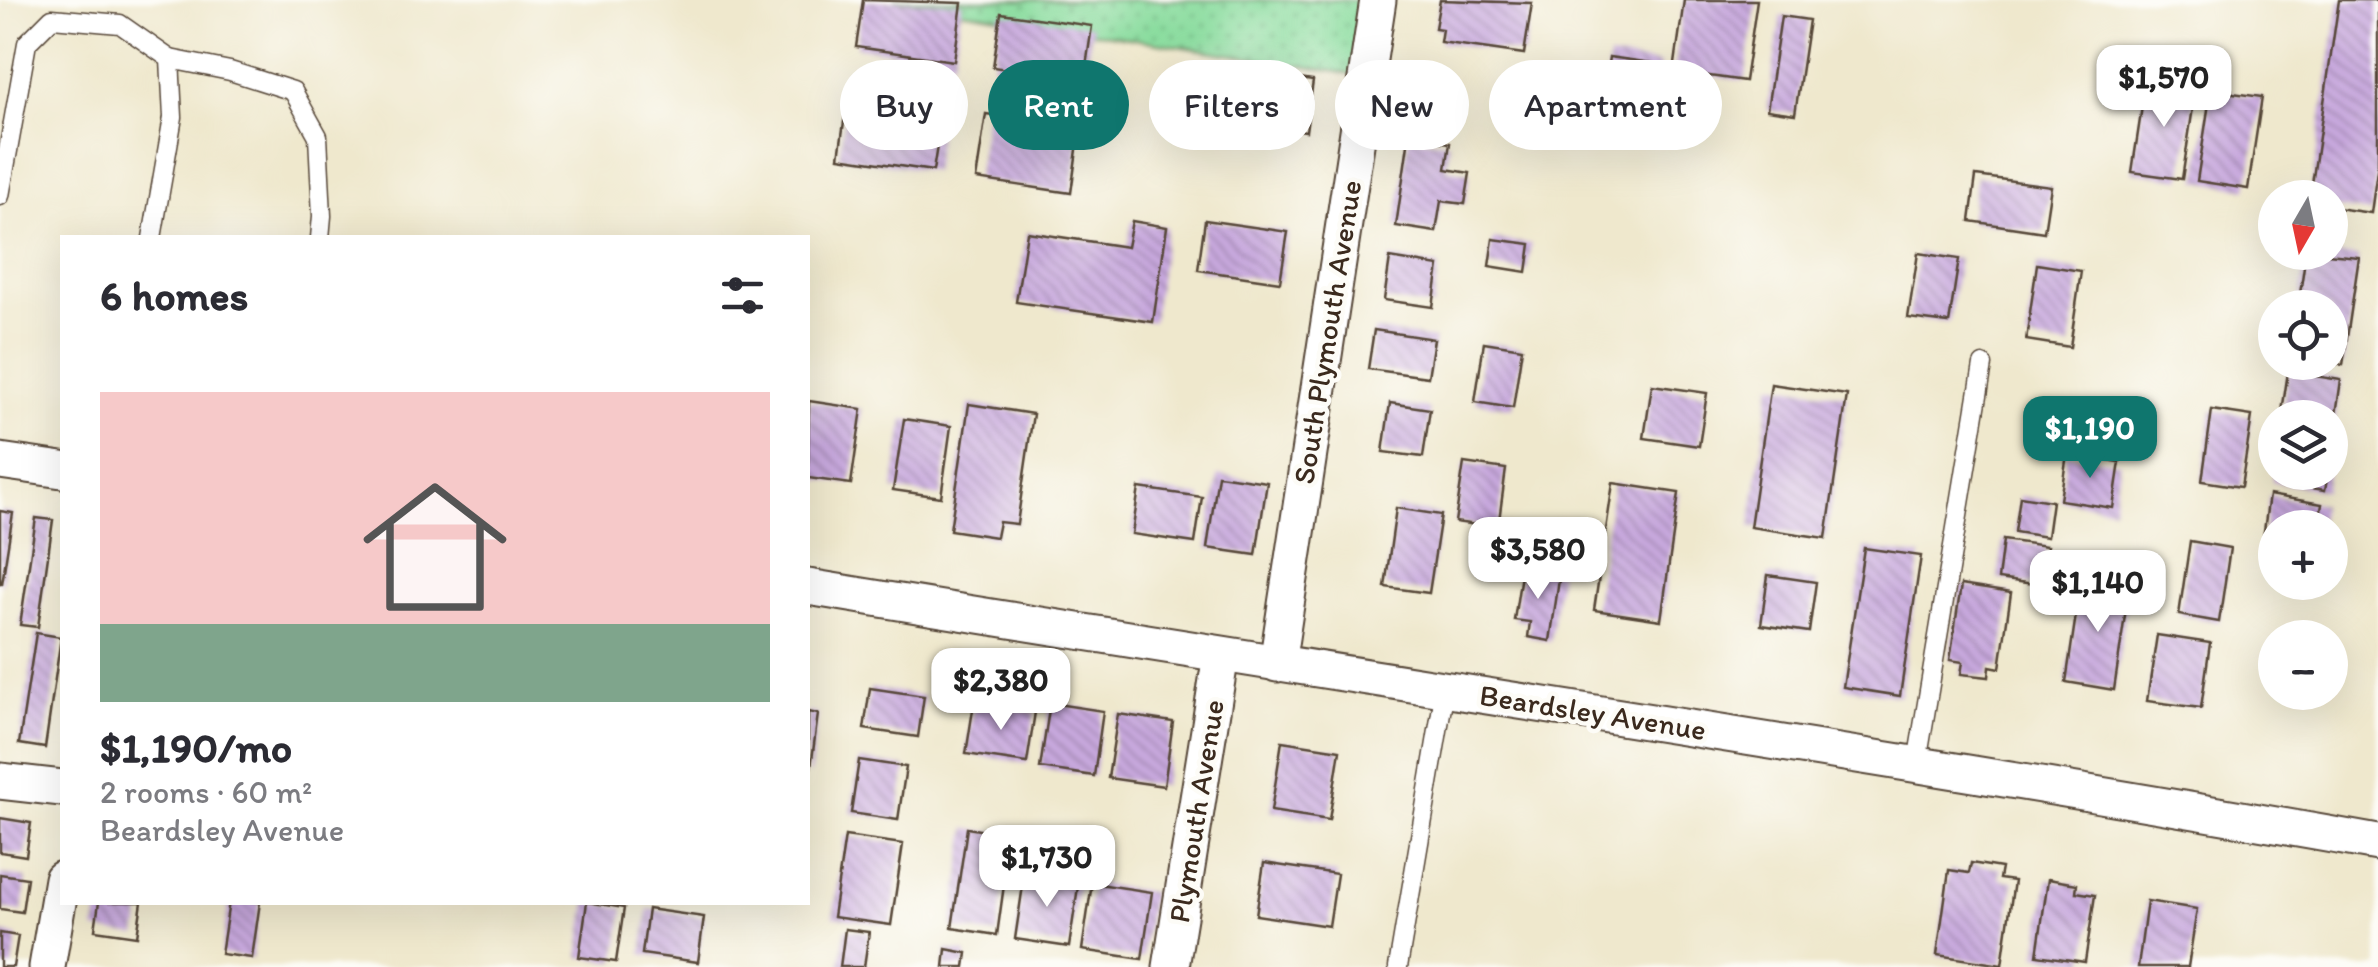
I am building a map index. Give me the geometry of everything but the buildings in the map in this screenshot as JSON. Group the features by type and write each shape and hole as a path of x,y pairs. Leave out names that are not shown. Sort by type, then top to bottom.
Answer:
{"street":[{"name":"South Plymouth Avenue","path":"1277,664 1378,0"},
{"path":"0,461 60,470"},
{"name":"Beardsley Avenue","path":"810,587 1917,763 2378,843"},
{"name":"Plymouth Avenue","path":"1172,967 1221,655"},
{"path":"0,781 60,788"},
{"path":"47,967 60,890"}],"lane":[{"path":"0,196 27,43 52,18 120,24 170,59 293,91 318,136 320,235"},
{"path":"153,235 173,117 170,59"},
{"path":"1917,763 1983,364"},
{"path":"1398,967 1444,689"}],"green space":[{"path":"894,0 1383,0 1371,60 1335,60 1335,72 1315,68 1315,60 1263,60"}]}
